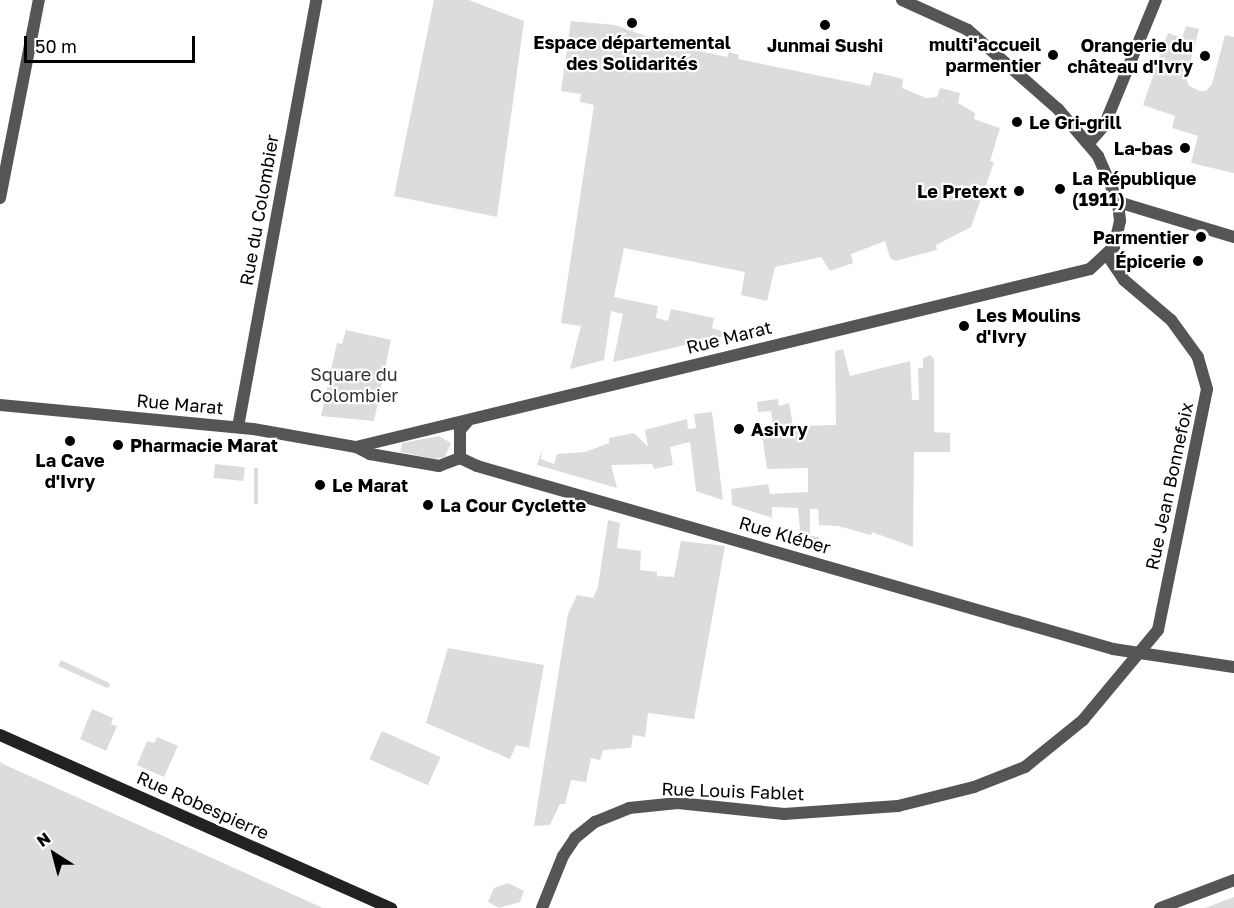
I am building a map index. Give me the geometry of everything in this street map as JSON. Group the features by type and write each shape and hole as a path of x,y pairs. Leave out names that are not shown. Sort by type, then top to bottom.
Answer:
{"main road":[{"name":"Rue Robespierre","path":"0,735 391,908"}],"street":[{"path":"0,198 39,0"},
{"name":"Rue du Colombier","path":"238,427 316,0"},
{"path":"902,0 968,30 1058,109 1089,143 1119,202 1118,234 1108,256"},
{"path":"1089,143 1104,126 1156,0"},
{"path":"1119,202 1234,237"},
{"name":"Rue Marat","path":"356,447 467,422 978,293 1073,274 1090,269 1108,256"},
{"name":"Rue Jean Bonnefoix","path":"1108,256 1124,280 1172,320 1198,357 1207,389 1158,630 1138,654"},
{"name":"Rue Marat","path":"0,405 238,427 356,447 370,454 439,466 460,458"},
{"path":"460,458 460,430 467,422"},
{"name":"Rue Kléber","path":"460,458 488,470 1138,654"},
{"path":"1138,654 1175,656 1234,667"},
{"name":"Rue Louis Fablet","path":"542,908 563,856 575,838 596,822 629,808 678,803 784,814 898,806 974,787 1025,767 1083,720 1138,654"},
{"path":"1160,908 1234,880"}],"green space":[{"path":"434,0 469,0 524,21 497,217 394,196"},
{"path":"571,21 615,25 668,44 727,57 729,52 739,55 738,59 870,86 874,72 903,79 902,88 926,98 937,97 940,88 960,93 958,103 975,113 974,119 1000,128 990,161 994,162 971,227 936,245 937,250 895,261 890,258 885,241 851,254 853,263 830,271 821,257 775,267 767,301 741,295 745,272 624,248 614,297 658,306 656,318 668,321 671,309 714,318 712,328 732,334 613,362 623,314 611,311 604,360 570,369 581,326 561,323 594,105 580,102 581,94 561,91"},
{"path":"1186,26 1199,29 1186,78 1189,86 1200,91 1206,91 1212,84 1225,35 1234,37 1234,173 1191,163 1198,136 1172,128 1175,116 1143,105 1168,33 1182,38"},
{"name":"Square du Colombier","path":"346,330 391,340 374,421 321,416 337,343 342,344"},
{"path":"843,349 850,376 910,361 912,400 919,400 918,368 923,368 923,358 930,355 934,359 934,432 950,433 950,452 914,452 913,547 872,532 871,535 838,526 819,525 818,509 810,509 810,536 819,537 820,546 801,541 798,508 772,507 772,518 732,505 731,489 768,484 770,494 808,492 808,468 767,469 761,428 773,426 771,411 758,412 757,402 778,399 779,406 789,403 793,426 836,425 835,351"},
{"path":"712,412 723,500 696,491 690,442 670,447 673,465 654,469 652,464 611,465 617,488 537,465 542,450 541,459 554,464 557,454 585,452 609,443 609,438 634,433 648,447 645,430 687,419 688,429 696,428 694,414"},
{"path":"439,436 451,443 445,457 435,459 400,452 402,443"},
{"path":"215,464 245,467 243,481 214,478"},
{"path":"254,468 258,468 258,504 254,504"},
{"path":"608,520 620,523 617,548 641,551 640,570 657,572 657,576 674,577 681,541 725,546 694,719 648,713 645,737 633,735 631,748 603,750 600,760 591,758 586,782 571,780 565,804 560,804 550,825 534,826 568,614 577,595 593,598 598,587"},
{"path":"448,648 544,665 529,748 516,745 510,759 426,723"},
{"path":"61,660 109,683 110,686 107,688 58,666"},
{"path":"92,709 113,718 111,724 117,726 106,751 80,739"},
{"path":"382,731 440,757 428,785 369,759"},
{"path":"157,737 178,746 164,777 137,765 147,741 154,743"},
{"path":"0,762 3,764 323,908 0,908"},
{"path":"508,883 524,891 520,902 499,908 488,902 494,888"},
{"path":"1234,897 1234,908 1205,908"}],"place":[{"name":"Espace départemental des Solidarités","path":"632,23"},
{"name":"Junmai Sushi","path":"825,25"},
{"name":"multi'accueil parmentier","path":"1053,55"},
{"name":"Orangerie du château d'Ivry","path":"1205,56"},
{"name":"Le Gri-grill","path":"1017,122"},
{"name":"La-bas","path":"1185,148"},
{"name":"La République (1911)","path":"1060,189"},
{"name":"Le Pretext","path":"1019,191"},
{"name":"Parmentier","path":"1201,237"},
{"name":"Épicerie","path":"1198,261"},
{"name":"Les Moulins d'Ivry","path":"964,326"},
{"name":"Asivry","path":"739,429"},
{"name":"La Cave d'Ivry","path":"70,441"},
{"name":"Pharmacie Marat","path":"118,445"},
{"name":"Le Marat","path":"320,485"},
{"name":"La Cour Cyclette","path":"428,505"}]}
